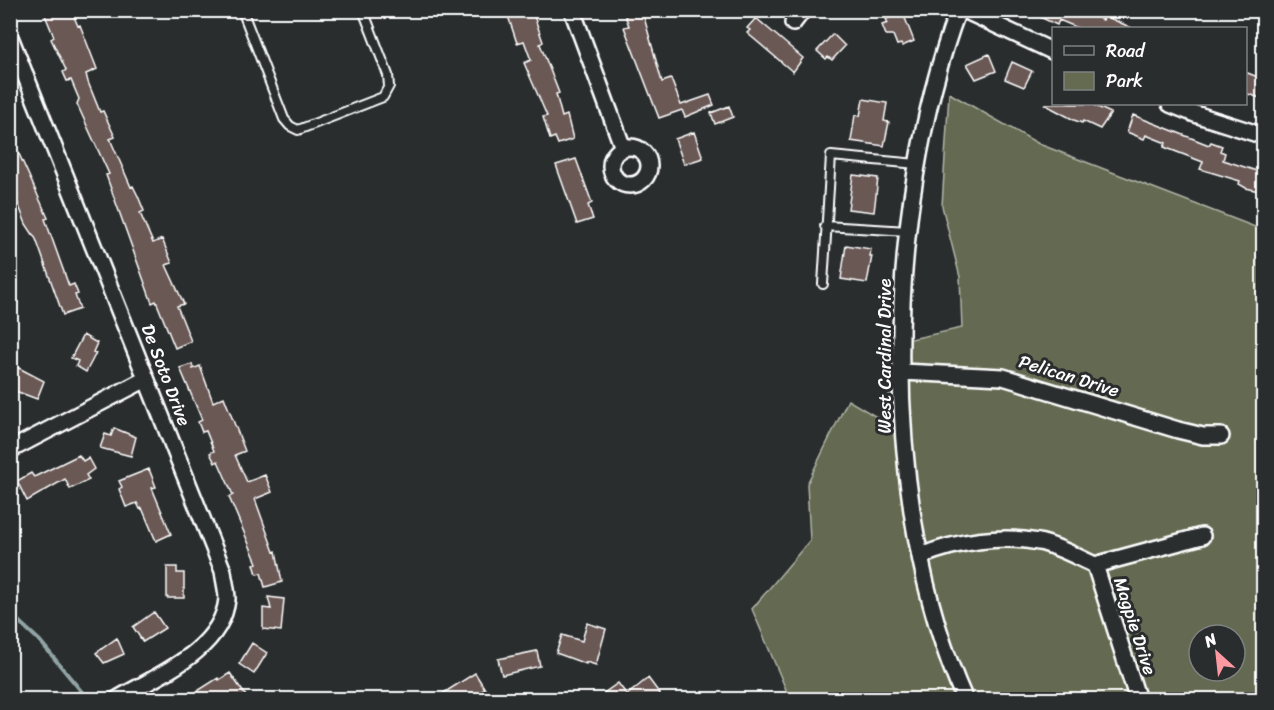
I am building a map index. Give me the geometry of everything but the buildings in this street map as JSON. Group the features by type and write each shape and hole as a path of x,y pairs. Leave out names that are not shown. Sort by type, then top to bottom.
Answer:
{"street":[{"path":"572,10 623,148"},
{"path":"793,23 803,10"},
{"name":"West Cardinal Drive","path":"957,10 945,45 917,164 905,258 902,372 904,437 910,498 921,556 933,604 965,699"},
{"path":"964,10 1052,52"},
{"name":"De Soto Drive","path":"10,37 223,571 227,598 216,632 202,646 116,699"},
{"path":"1173,105 1263,136"},
{"name":"Pelican Drive","path":"902,372 1004,377 1178,430 1203,436 1221,436"},
{"path":"10,450 146,380"},
{"name":"Magpie Drive","path":"921,556 970,541 1019,540 1041,542 1095,565 1202,536"},
{"name":"Magpie Drive","path":"1095,565 1137,699"}],"lane":[{"path":"242,10 284,119 298,130 383,97 388,86 388,75 363,10"},
{"path":"823,284 831,156 917,164"},
{"path":"825,226 908,231"}],"green space":[{"path":"949,93 1039,144 1263,230 1263,699 790,699 752,609 810,540 807,484 848,400 890,425 888,344 962,328 960,277 942,206"}],"waterway":[{"path":"10,607 14,617 40,641 86,697"}]}
